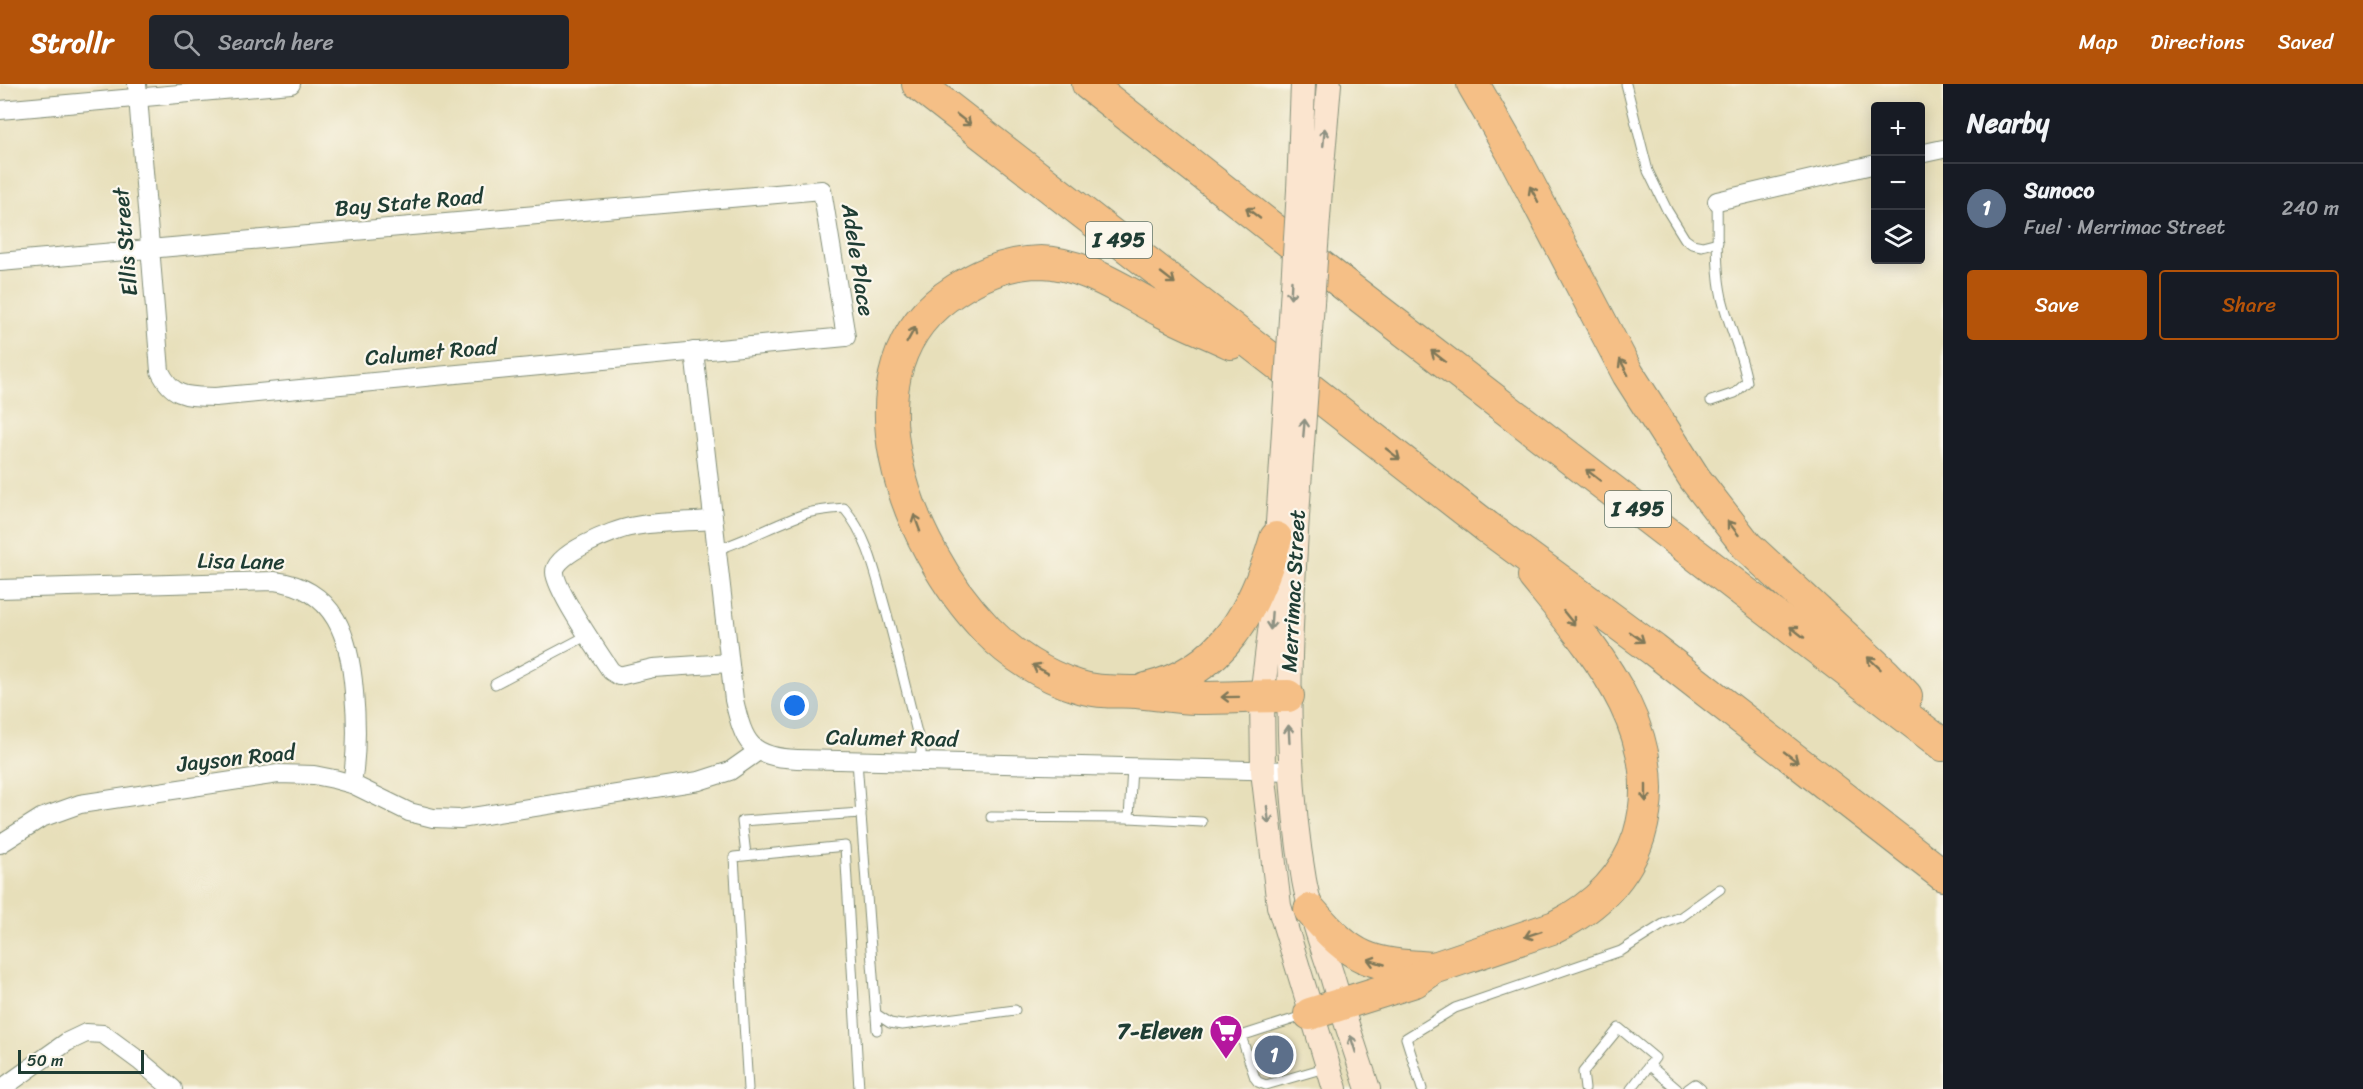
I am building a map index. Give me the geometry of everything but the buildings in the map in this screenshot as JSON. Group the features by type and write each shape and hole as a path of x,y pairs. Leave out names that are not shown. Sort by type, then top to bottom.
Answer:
{"highway":[{"name":"I 495","path":"918,84 1505,541 1654,650 1943,875"},
{"name":"I 495","path":"1088,84 1332,275 1943,745"},
{"path":"1473,84 1511,150 1628,374 1695,479 1747,546 1885,674 1943,736"},
{"path":"1275,362 1164,313 1086,272 1043,262 1014,264 990,271 943,298 911,332 897,364 892,390 892,431 904,491 920,531 937,565 959,597 988,632 1019,657 1078,687 1110,693 1133,692 1196,698 1275,696"},
{"path":"1133,692 1177,680 1215,654 1235,632 1250,605 1261,583 1276,538"},
{"path":"1310,1014 1415,981 1434,968 1555,927 1590,907 1606,893 1623,872 1633,852 1647,797 1640,737 1621,696 1590,645 1505,541"},
{"path":"1310,910 1332,935 1357,954 1373,962 1434,968"}],"main road":[{"name":"Merrimac Street","path":"1303,84 1309,190 1290,483 1289,635 1275,696 1263,771 1279,906 1331,1078"},
{"name":"Merrimac Street","path":"1309,190 1329,84"},
{"name":"Merrimac Street","path":"1290,483 1276,538 1271,624 1275,696 1292,771 1293,803 1310,910 1368,1089"}],"street":[{"path":"0,110 137,91 291,84"},
{"name":"Ellis Street","path":"137,91 160,371 166,384 174,392"},
{"path":"1925,153 1943,148"},
{"path":"1717,201 1871,165"},
{"name":"Bay State Road","path":"0,262 822,190"},
{"name":"Adele Place","path":"822,190 846,337"},
{"name":"Calumet Road","path":"174,392 215,397 846,337"},
{"path":"694,351 734,700 747,742 757,752"},
{"path":"713,520 630,527 588,543 563,557 555,566 554,574 588,635 611,671 619,676 652,668 729,663"},
{"name":"Lisa Lane","path":"0,589 274,581 308,592 332,613 345,636 349,650 357,728 352,784"},
{"name":"Calumet Road","path":"757,752 781,759 1292,771"},
{"name":"Jayson Road","path":"0,844 47,816 80,804 106,798 278,774 314,775 352,784 417,815 442,819 469,818 710,779 740,766 757,752"},
{"path":"1,1089 67,1042 86,1033 104,1034 173,1089"}],"lane":[{"path":"1626,84 1648,171 1667,210 1685,239 1692,244 1702,246 1718,242"},
{"path":"1711,402 1736,393 1747,382 1745,368 1722,298 1717,201"},
{"path":"716,550 745,541 766,529 810,513 844,508 856,521 869,551 921,748 921,763"},
{"path":"495,684 588,635"},
{"path":"857,761 877,1030"},
{"path":"1129,818 1132,768"},
{"path":"746,855 742,821 861,813"},
{"path":"991,817 1129,818 1202,822"},
{"path":"748,1089 734,857 844,846 859,1089"},
{"path":"1422,1089 1406,1038 1455,1008 1621,951 1665,923 1681,917 1720,889"},
{"path":"876,1014 890,1023 902,1024 1015,1010"},
{"path":"1310,1014 1241,1036 1255,1078 1261,1084 1266,1086 1331,1078"},
{"path":"1588,1089 1583,1072 1619,1028 1654,1059 1631,1089"},
{"path":"1649,1065 1677,1089"},
{"path":"1688,1089 1695,1084 1701,1089"}],"place":[{"name":"Sunoco","path":"1274,1055"},
{"name":"7-Eleven","path":"1226,1060"}]}
